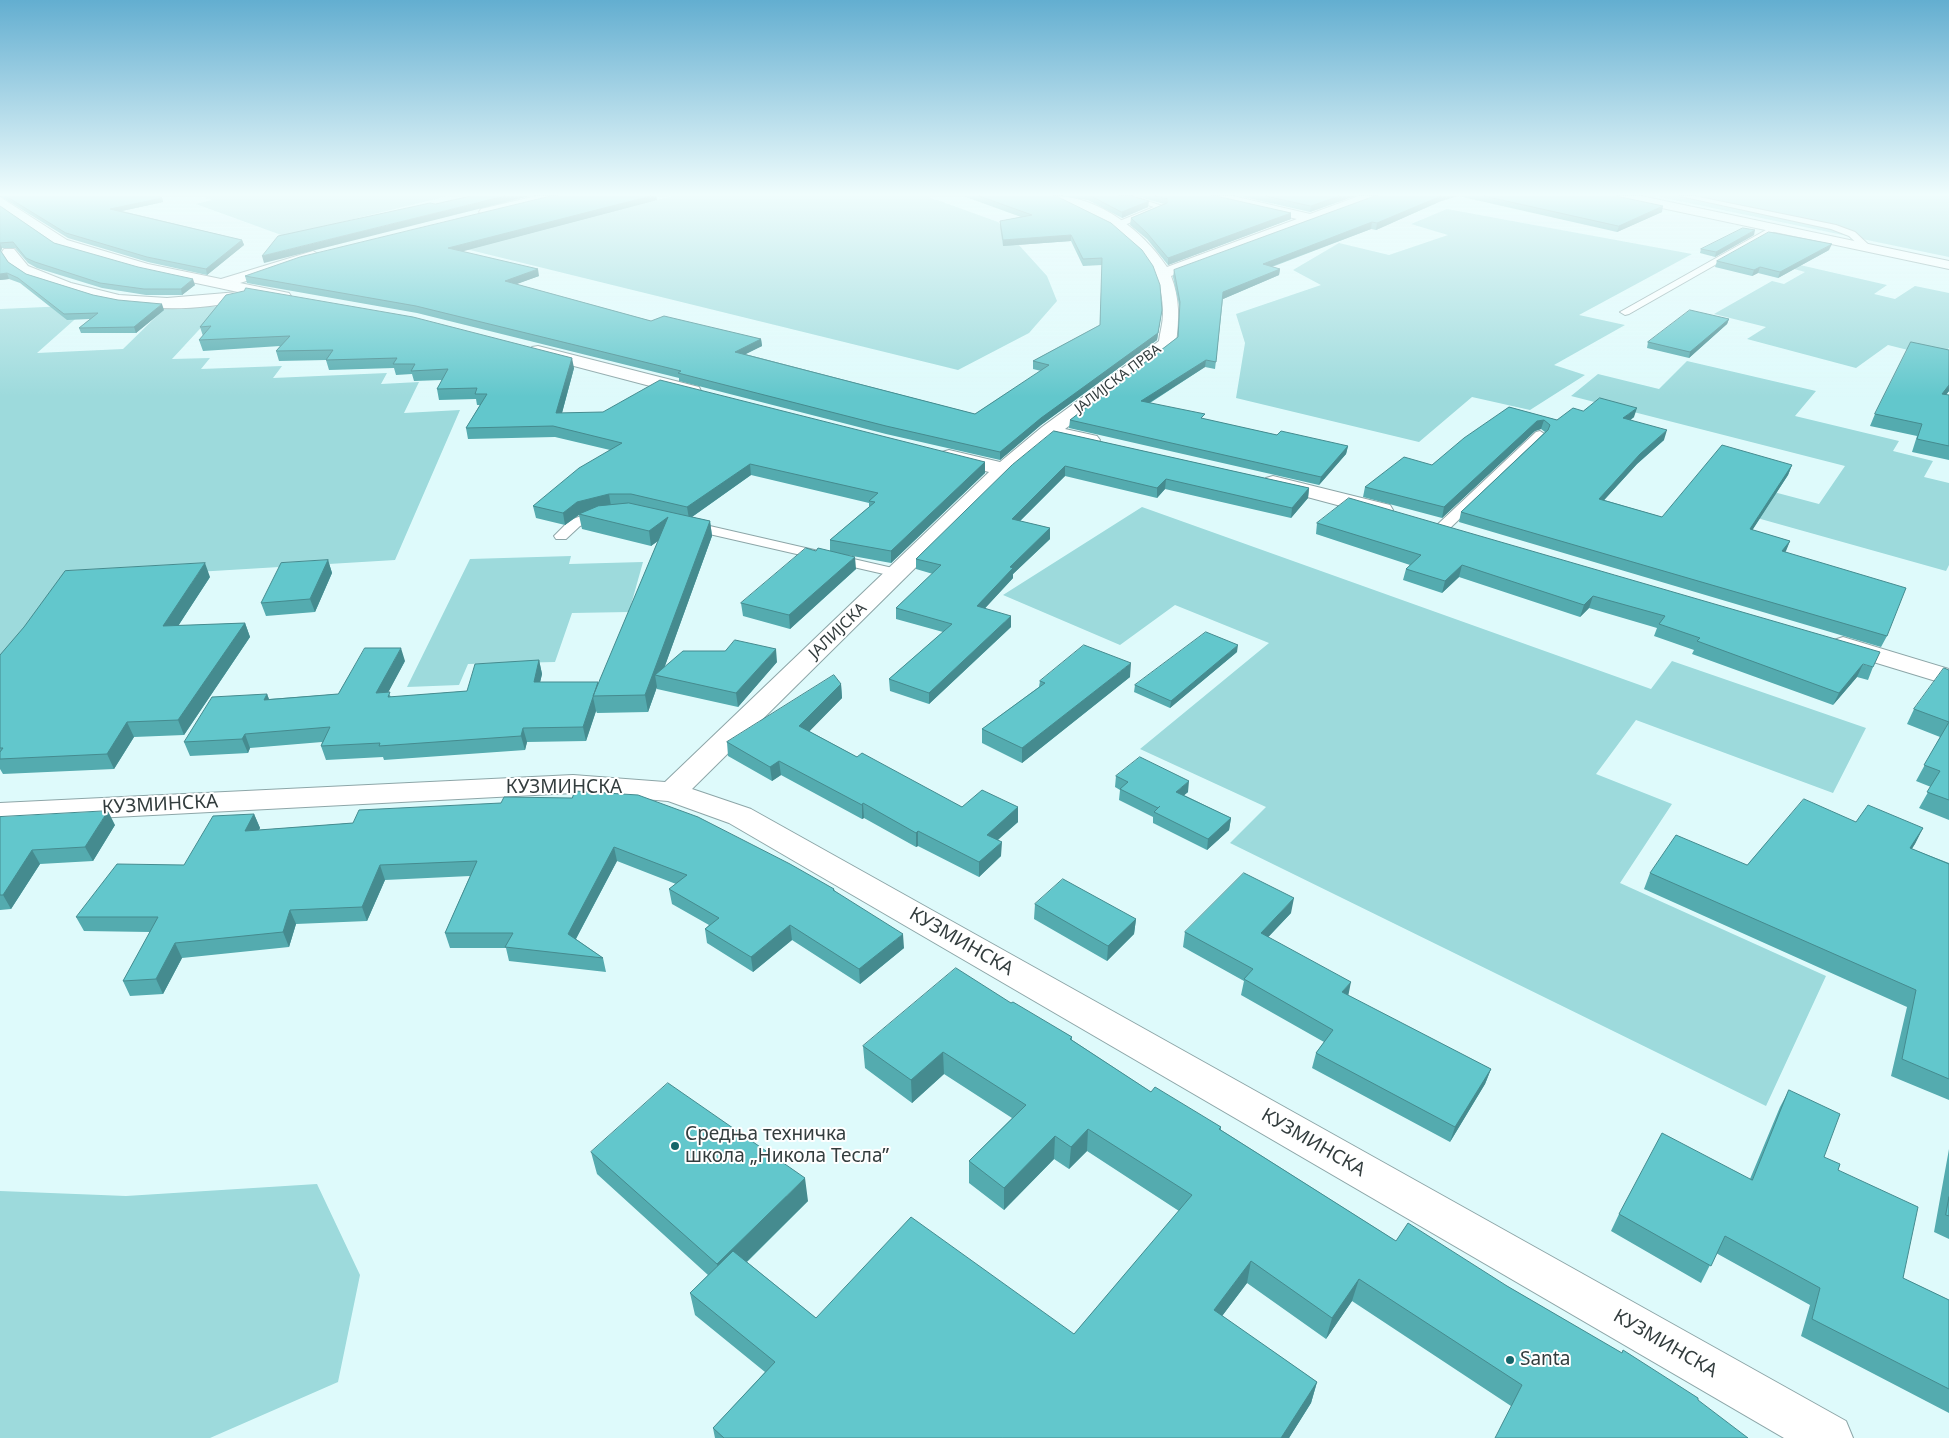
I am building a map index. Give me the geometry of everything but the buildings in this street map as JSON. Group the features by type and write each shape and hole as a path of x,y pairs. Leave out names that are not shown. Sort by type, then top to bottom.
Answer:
{"street":[{"path":"16,263 23,269 66,286 118,300 168,303 215,300 262,293"},
{"path":"129,263 262,293 298,298"},
{"path":"219,284 288,263"},
{"name":"ЈАЛИЈСКА ПРВА","path":"1004,469 1049,430 1167,343 1171,327 1172,309 1165,273 1158,263"},
{"path":"1165,273 1191,263"},
{"path":"524,347 707,396"},
{"path":"1049,430 1115,446"},
{"path":"931,452 1004,469"},
{"name":"ЈАЛИЈСКА","path":"672,792 1004,469"},
{"path":"1256,478 1434,524"},
{"path":"1825,640 1949,677"},
{"name":"КУЗМИНСКА","path":"0,813 573,784 672,792 740,816 1830,1438"}],"lane":[{"path":"1625,312 1713,263"},
{"path":"1434,524 1540,435"},
{"path":"561,536 575,523 589,517 618,512"},
{"path":"670,520 897,574"}],"shaded area":[{"path":"523,263 1035,263 1047,276 1057,301 1029,333 958,370"},
{"path":"1305,263 1675,263 1579,315 1625,325 1554,365 1585,375 1530,410 1472,397 1419,442 1236,398 1245,343 1236,314 1321,285 1293,270"},
{"path":"1800,265 1887,285 1874,294 1895,299 1915,286 1949,293 1949,348 1936,357 1888,345 1856,368 1747,339 1766,327 1714,314 1772,281 1784,284 1805,272 1794,269"},
{"path":"91,305 37,353 123,349 165,308 221,306 172,359 210,358 201,369 282,366 273,378 387,373 381,384 419,382 404,413 460,410 395,560 64,580 3,654 0,654 0,309"},
{"path":"1687,361 1816,391 1795,416 1899,441 1893,451 1933,461 1924,477 1949,483 1949,565 1946,571 1750,516 1770,491 1819,504 1845,466 1571,396 1598,374 1659,389"},
{"path":"1142,507 1651,689 1672,661 1866,728 1833,793 1636,720 1596,774 1672,804 1620,883 1826,976 1766,1106 1230,843 1266,807 1140,749 1269,643 1175,605 1120,645 1003,595"},
{"path":"571,556 569,564 643,562 629,612 572,613 555,662 468,664 459,685 407,687 470,559"},
{"path":"317,1184 360,1275 338,1382 210,1438 0,1438 0,1191 126,1196"}],"place":[{"name":"Средња техничка школа „Никола Тесла”","path":"675,1146"},
{"name":"Santa","path":"1510,1360"}]}
